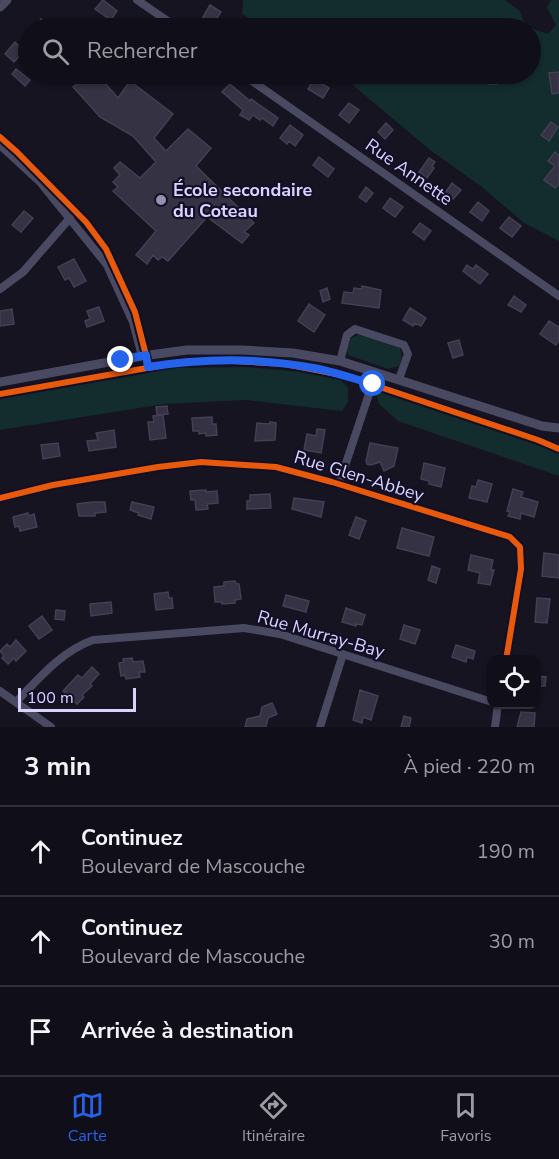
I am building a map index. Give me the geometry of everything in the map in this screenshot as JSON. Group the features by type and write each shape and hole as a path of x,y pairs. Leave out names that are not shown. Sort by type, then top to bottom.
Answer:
{"street":[{"path":"0,7 7,0"},
{"path":"137,0 163,18"},
{"name":"Rue Annette","path":"256,84 559,296"},
{"path":"0,145 40,182 107,265 133,322 142,356"},
{"path":"0,288 23,272 70,218"},
{"path":"340,361 347,335 355,329 404,345 408,354 399,379"},
{"path":"0,382 187,350 221,349 293,353 340,361 542,426 559,428"},
{"path":"339,484 376,373"},
{"name":"Rue Glen-Abbey","path":"0,498 53,485 201,462 276,467 339,484 510,537 520,548 521,569 507,655"},
{"name":"Rue Murray-Bay","path":"17,701 66,653 78,645 93,640 244,628 280,634 487,700"},
{"path":"320,727 343,654"},
{"path":"0,691 51,727"},
{"path":"495,727 497,709"}],"green space":[{"path":"243,0 505,0 520,11 522,18 248,18 242,14"},
{"path":"551,0 559,0 559,241 524,223 482,187 430,150 352,84 541,84 541,32 548,34 556,25 547,8"},
{"path":"360,334 400,348 402,357 399,366 388,369 348,355 347,350 351,338"},
{"path":"244,367 336,375 348,388 348,402 342,411 246,400 165,404 0,430 0,394 176,368"},
{"path":"381,386 526,431 559,452 559,476 398,421 379,404 376,393"}],"building":[{"path":"103,0 117,11 112,18 108,18 95,9"},
{"path":"210,5 221,12 217,18 203,17"},
{"path":"15,42 18,45 18,58 14,62 5,54"},
{"path":"16,69 18,71 18,80 12,74"},
{"path":"559,72 559,93 552,94 549,73"},
{"path":"77,84 106,84 118,98 128,84 134,84 173,114 154,138 166,151 188,129 211,148 196,166 254,223 244,232 249,235 242,243 207,217 168,261 162,257 158,260 153,255 147,264 136,255 156,231 113,191 118,187 113,182 120,175 114,168 120,162 140,178 156,162 133,136 100,117 73,87"},
{"path":"230,84 250,101 251,99 278,118 273,126 253,115 249,120 240,115 243,110 222,92"},
{"path":"311,84 322,84 329,88 323,98 308,89"},
{"path":"349,103 359,110 349,123 339,115"},
{"path":"551,122 558,127 549,141 541,135"},
{"path":"386,123 393,130 385,139 378,132"},
{"path":"290,125 303,135 295,146 289,141 287,144 280,138"},
{"path":"555,152 559,155 559,183 555,188 544,180 555,166 548,161"},
{"path":"319,157 334,169 328,177 313,165"},
{"path":"429,158 435,162 427,178 419,172"},
{"path":"452,183 461,190 453,199 445,193"},
{"path":"366,187 373,193 366,202 359,197"},
{"path":"390,198 403,207 395,217 383,208"},
{"path":"478,202 489,211 482,221 470,212"},
{"path":"24,211 33,218 21,232 12,225"},
{"path":"509,217 521,226 512,237 500,228"},
{"path":"420,223 431,231 424,240 413,232"},
{"path":"74,259 86,281 74,287 69,278 65,280 58,267"},
{"path":"467,265 473,269 476,265 488,274 480,284 463,271"},
{"path":"362,286 381,290 379,308 342,303 344,292 353,293 354,288 362,289"},
{"path":"327,288 330,299 323,302 320,291"},
{"path":"514,296 526,305 521,312 508,305"},
{"path":"309,304 325,315 314,332 298,321"},
{"path":"99,307 104,321 87,327 85,321 90,319 87,311"},
{"path":"410,308 426,318 421,326 415,323 413,326 403,320"},
{"path":"12,309 14,324 0,326 0,311"},
{"path":"549,321 559,327 559,340 556,345 540,334"},
{"path":"459,340 463,355 453,358 448,343"},
{"path":"167,406 168,414 157,415 156,407"},
{"path":"163,415 166,438 150,440 148,422 154,422 153,416"},
{"path":"212,417 212,424 216,424 217,435 206,436 206,433 199,434 199,431 193,431 192,418"},
{"path":"270,422 276,423 275,440 255,441 257,423 270,424"},
{"path":"317,429 325,430 321,453 304,450 307,434 316,436"},
{"path":"114,430 116,447 89,451 87,441 98,440 96,433"},
{"path":"58,443 60,456 43,459 41,445"},
{"path":"370,443 398,448 394,466 384,471 380,462 367,464"},
{"path":"424,463 445,468 441,487 421,479"},
{"path":"478,480 492,484 487,502 469,498 472,486 476,487"},
{"path":"513,489 523,492 521,497 538,502 534,517 521,513 520,519 508,516 510,512 507,511"},
{"path":"206,490 206,492 217,491 218,503 207,504 208,509 196,510 195,500 191,500 190,491"},
{"path":"270,494 271,508 247,509 250,495"},
{"path":"294,498 324,502 321,517 292,509"},
{"path":"105,502 106,512 95,513 95,516 79,516 77,504"},
{"path":"132,502 154,507 151,519 130,510"},
{"path":"28,513 29,516 34,514 37,527 20,531 19,526 15,527 13,517"},
{"path":"356,517 366,521 359,539 349,535"},
{"path":"402,528 434,537 429,556 397,548"},
{"path":"544,553 559,555 559,578 542,576"},
{"path":"471,555 493,560 491,570 494,570 490,585 478,583 480,573 468,570"},
{"path":"432,566 440,569 436,583 428,580"},
{"path":"235,581 239,584 241,599 235,600 235,603 215,602 214,587 224,586 224,582"},
{"path":"168,592 169,598 172,598 173,608 156,610 154,594"},
{"path":"286,595 309,601 306,612 283,606"},
{"path":"537,598 550,599 547,623 535,622"},
{"path":"111,602 112,613 91,616 90,604"},
{"path":"346,608 365,615 362,625 356,624 356,626 342,622"},
{"path":"56,610 65,611 64,620 55,619"},
{"path":"42,616 52,630 39,639 29,626"},
{"path":"404,625 420,630 415,644 400,639"},
{"path":"16,640 26,651 16,661 14,658 8,664 2,658 4,656 0,651 7,644 10,647"},
{"path":"456,645 475,651 473,659 467,657 466,662 452,657"},
{"path":"132,658 133,662 143,661 145,672 139,672 140,677 126,679 125,675 121,676 119,663 124,662 123,659"},
{"path":"92,667 99,674 77,704 63,691 78,675 82,678"},
{"path":"541,676 546,677 545,686 541,686"},
{"path":"360,690 378,696 371,720 363,717 362,723 353,720"},
{"path":"272,703 277,714 268,718 266,727 245,727 247,719 260,716 262,707"},
{"path":"521,712 535,713 534,727 517,727"},
{"path":"404,716 411,718 409,727 401,727"}],"cycle path":[{"path":"0,137 86,222 106,249 135,312 149,367"},
{"path":"0,394 181,362 218,360 285,364 347,376 559,449"},
{"path":"0,498 53,485 201,462 276,467 510,537 520,547 521,569 507,655"}],"place":[{"name":"École secondaire du Coteau","path":"161,200"}],"route":[{"path":"121,360 146,355 148,367 218,360 285,364 332,372 373,384"}]}
